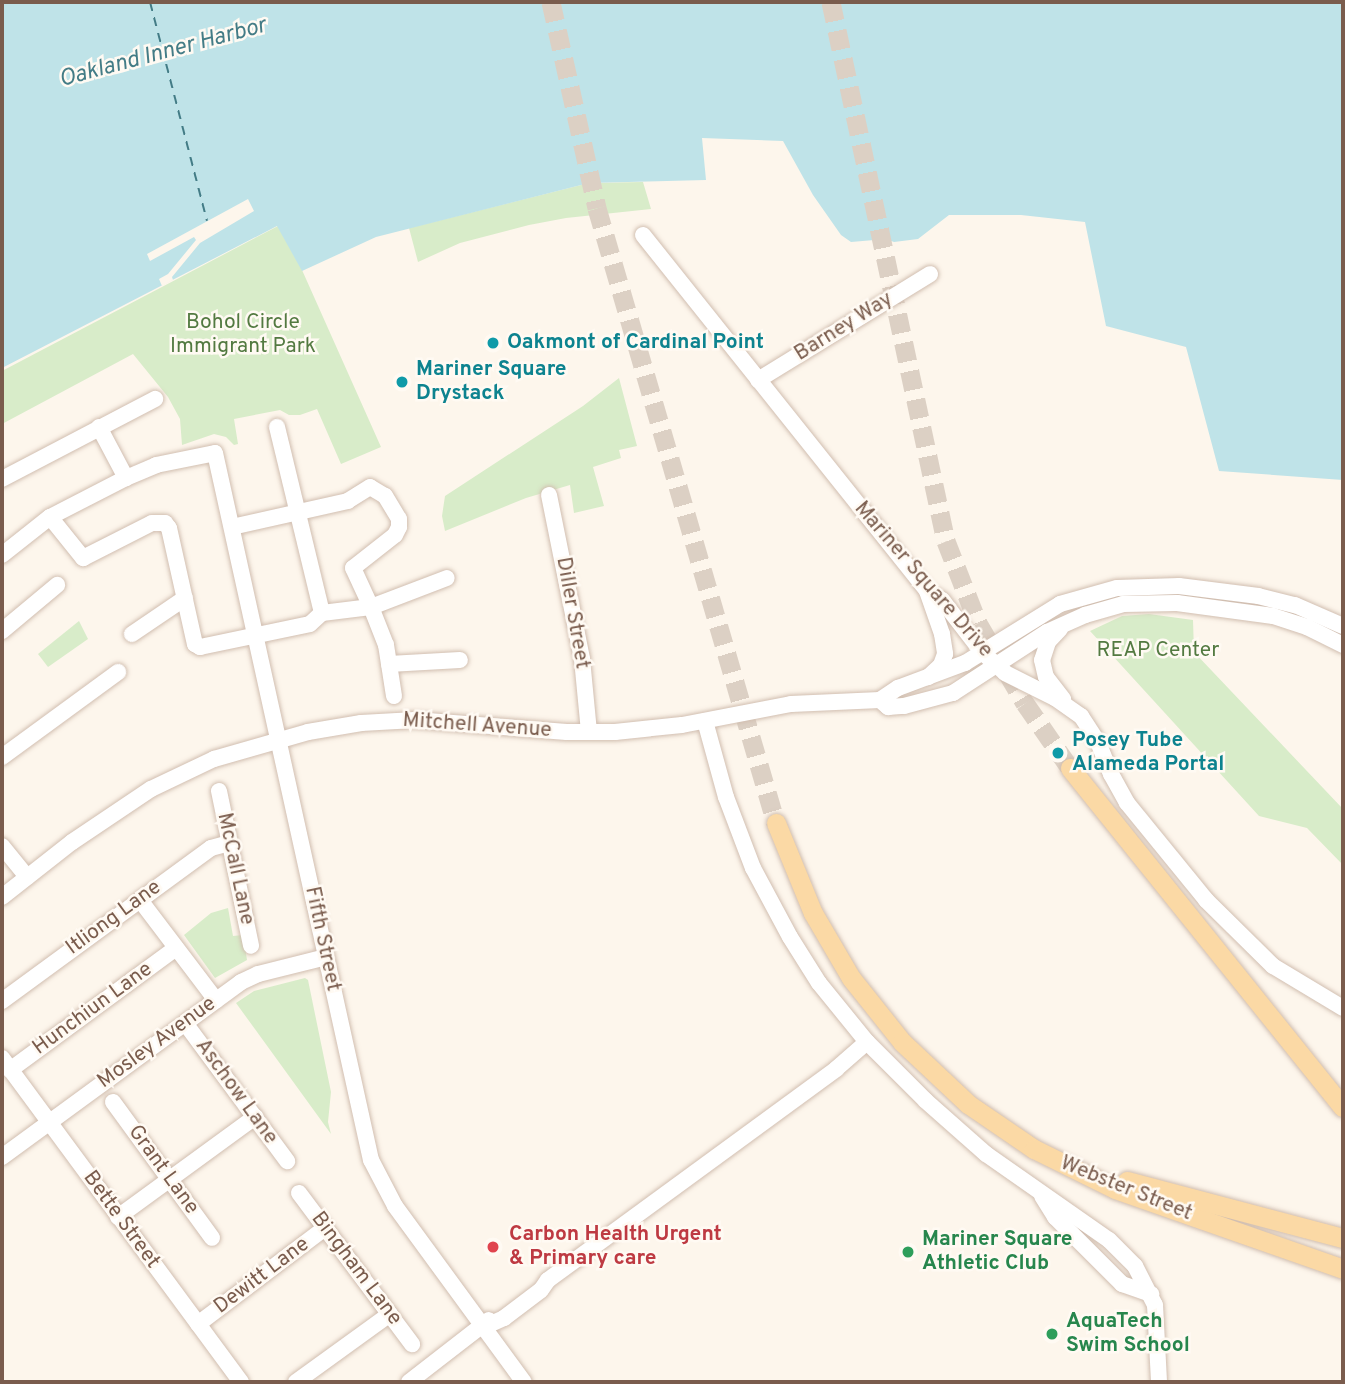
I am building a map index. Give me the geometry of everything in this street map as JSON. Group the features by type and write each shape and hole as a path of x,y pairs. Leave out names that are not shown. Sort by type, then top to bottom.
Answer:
{"main road":[{"path":"1070,768 1343,1107"},
{"name":"Webster Street","path":"776,823 796,877 821,929 851,978 888,1026 924,1065 968,1104 1010,1134 1071,1169 1115,1189 1342,1269"},
{"path":"1321,1078 1343,1099"},
{"path":"1071,1169 1343,1238"}],"street":[{"name":"Mariner Square Drive","path":"643,235 927,591 942,600 982,652 998,666 1069,706 1091,729 1127,803 1206,900 1273,966 1343,1008"},
{"name":"Barney Way","path":"758,380 930,274"},
{"path":"2,479 155,399"},
{"path":"2,555 50,517 126,478 99,427"},
{"path":"278,427 323,613"},
{"name":"Fifth Street","path":"126,478 156,465 215,453 280,738 366,1144 377,1174 395,1206 524,1382"},
{"path":"232,527 348,500 367,487 375,487 384,496 399,519 399,527 395,535 353,568 371,607 389,664 394,696"},
{"name":"Diller Street","path":"550,495 582,659 589,732"},
{"path":"50,517 83,558 88,558 152,523 165,523 169,528 195,644 200,647 310,624 323,613 371,607 447,578"},
{"path":"2,631 57,585"},
{"path":"880,700 898,688 921,682 982,652 1060,604 1094,593 1138,586 1179,586 1277,600 1343,626"},
{"path":"921,682 935,673 945,654 942,634 927,591"},
{"path":"132,634 185,598"},
{"name":"Mitchell Avenue","path":"2,897 91,828 150,789 214,759 280,738 334,727 406,720 589,732 662,728 792,704 880,700 888,706 936,699 966,687 1031,642 1064,624 1108,607 1167,603 1273,616 1307,627 1343,645"},
{"path":"1064,624 1048,642 1042,660 1046,677 1069,706"},
{"path":"389,664 460,660"},
{"path":"2,757 118,672"},
{"path":"705,721 734,819 764,889 814,975 867,1042 963,1135 1123,1252 1151,1294 1158,1329 1159,1382"},
{"name":"McCall Lane","path":"219,791 251,946"},
{"name":"Itliong Lane","path":"2,1001 211,848 230,843"},
{"path":"2,846 27,877"},
{"path":"140,900 216,1000"},
{"name":"Hunchiun Lane","path":"6,1064 176,948"},
{"name":"Mosley Avenue","path":"2,1157 216,1000 258,974 326,957"},
{"name":"Aschow Lane","path":"185,1023 287,1161"},
{"path":"409,1382 484,1327 504,1318 541,1290 548,1280 836,1069 867,1042"},
{"name":"Bette Street","path":"6,1064 241,1382"},
{"name":"Grant Lane","path":"113,1102 212,1238"},
{"path":"118,1217 255,1117"},
{"path":"1039,1191 1055,1217 1122,1284 1151,1294"},
{"name":"Bingham Lane","path":"299,1193 412,1344"},
{"name":"Dewitt Lane","path":"198,1324 325,1228"},
{"path":"296,1382 390,1314"}],"green space":[{"path":"643,182 651,209 566,218 529,225 460,243 418,262 409,228 589,183"},
{"name":"Bohol Circle Immigrant Park","path":"278,226 298,261 381,447 341,464 317,409 300,415 289,415 280,410 234,419 238,444 234,445 226,437 214,434 182,445 180,419 168,397 133,354 2,424 2,371"},
{"path":"619,378 637,446 619,450 621,458 593,467 604,506 574,513 570,485 526,498 445,531 442,516 445,496 583,406"},
{"name":"REAP Center","path":"1149,614 1193,620 1194,652 1343,809 1343,865 1307,828 1259,816 1090,631 1122,616"},
{"path":"79,621 88,639 48,667 38,654"},
{"path":"228,908 233,936 243,935 247,960 215,978 184,935 211,913"},
{"path":"305,978 308,980 331,1092 328,1122 331,1134 236,1003 254,991"}],"water":[{"name":"Oakland Inner Harbor","path":"2,2 1343,2 1343,480 1219,471 1186,347 1106,326 1085,222 1021,215 949,215 918,239 851,242 841,235 813,195 783,141 702,138 706,180 589,183 376,237 302,271 277,226 2,368"}],"pier":[{"path":"248,199 254,211 200,243 172,277 173,280 162,286 159,279 168,274 196,240 194,237 150,261 147,254"}],"ferry route":[{"path":"150,2 207,221"}],"tunnel":[{"path":"551,2 597,208 776,823"},
{"path":"831,2 946,541 978,623 1025,703 1070,768"}],"place":[{"name":"Oakmont of Cardinal Point","path":"493,343"},
{"name":"Mariner Square Drystack","path":"402,382"},
{"name":"Posey Tube Alameda Portal","path":"1058,753"},
{"name":"Carbon Health Urgent & Primary care","path":"493,1247"},
{"name":"Mariner Square Athletic Club","path":"908,1252"},
{"name":"AquaTech Swim School","path":"1052,1334"}]}
